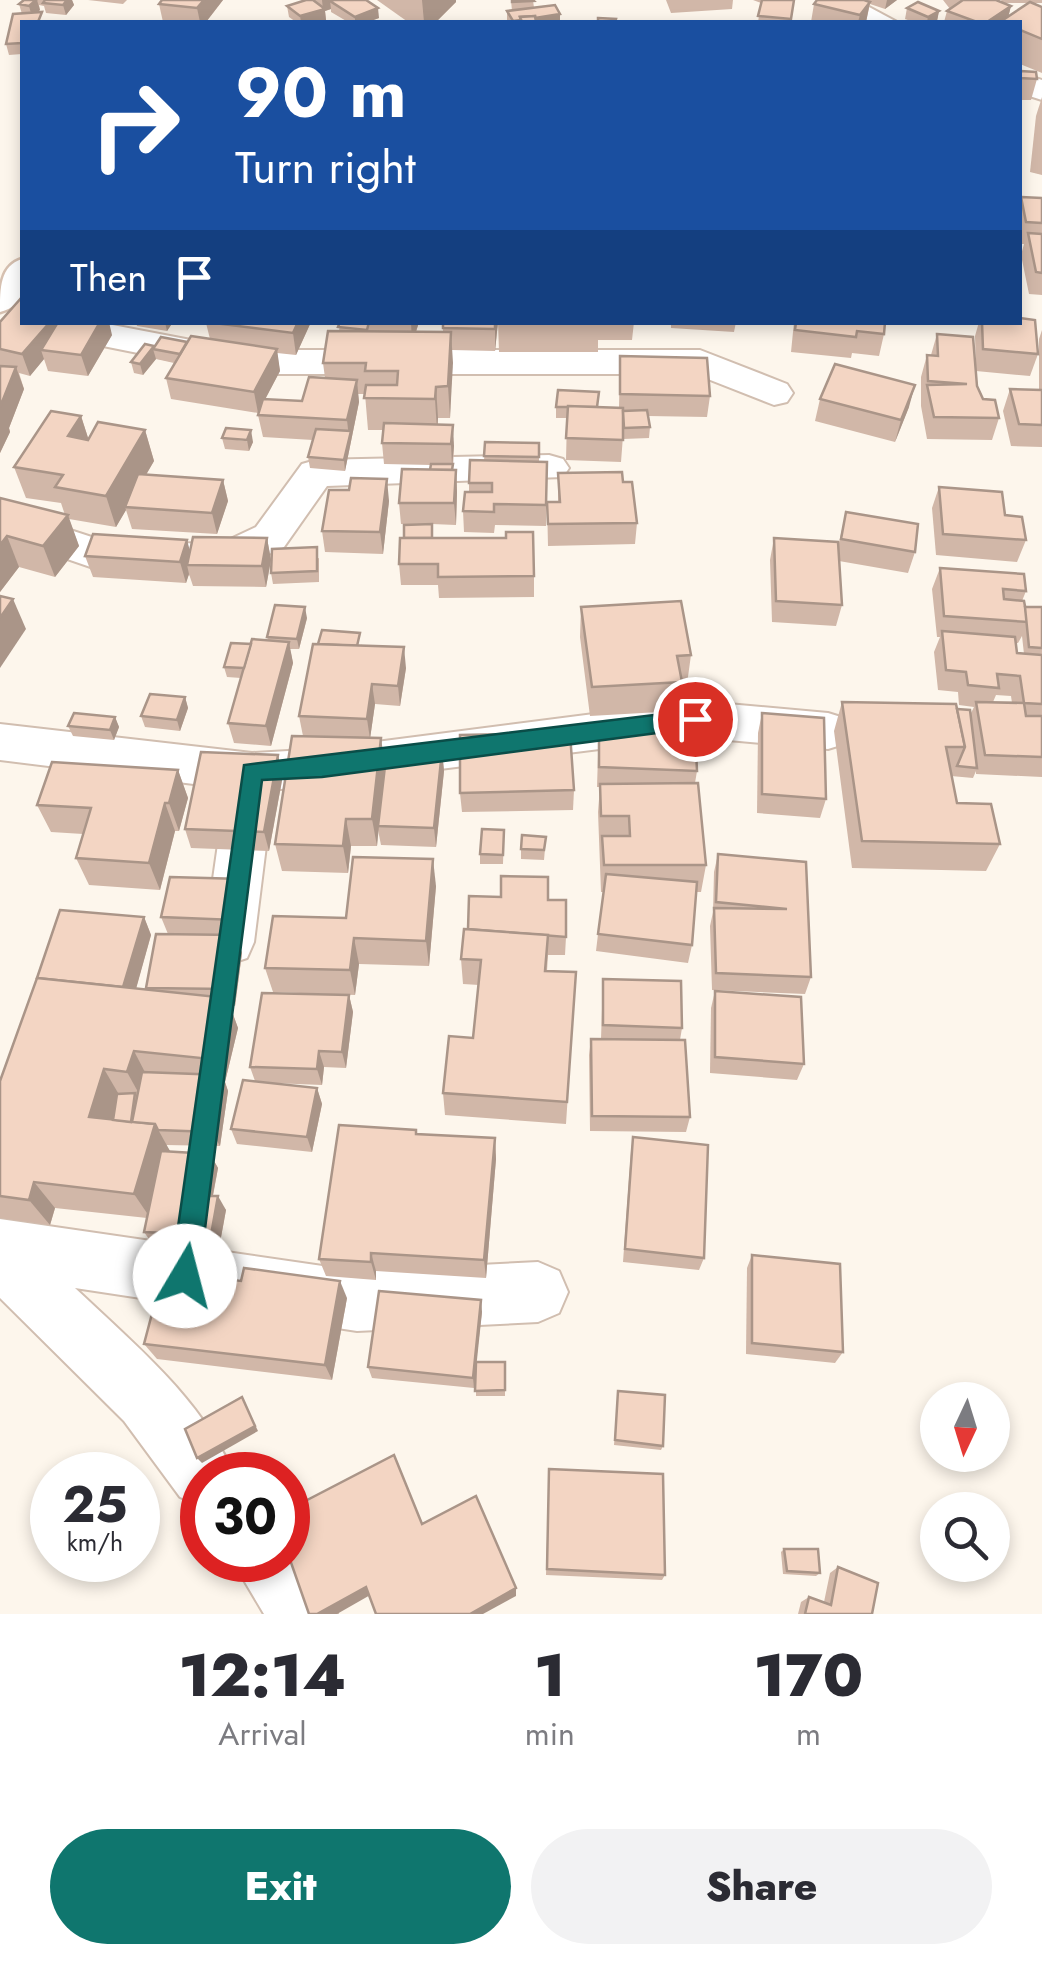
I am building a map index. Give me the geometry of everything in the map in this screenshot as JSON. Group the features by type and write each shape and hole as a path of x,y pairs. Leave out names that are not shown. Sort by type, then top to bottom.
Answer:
{"street":[{"path":"832,0 879,20"},
{"path":"0,300 20,274"},
{"path":"52,325 243,362 700,362 774,393"},
{"path":"0,521 111,559 228,558 270,537 316,473 549,468"},
{"path":"0,742 252,772 322,768 695,719 828,731"},
{"path":"223,985 252,772"},
{"path":"0,1248 187,1256 357,1301 538,1292"},
{"path":"0,1258 146,1398 185,1452"},
{"path":"280,1582 304,1614"}],"building":[{"path":"67,0 63,5 43,3"},
{"path":"162,0 204,0 197,8 159,4"},
{"path":"306,0 325,9 300,16 287,6"},
{"path":"366,0 378,8 355,17 330,1"},
{"path":"762,0 794,0 791,19 758,16"},
{"path":"817,0 870,2 860,15 814,4"},
{"path":"963,0 996,0 1011,6 990,20 972,20 947,11"},
{"path":"918,2 939,11 928,17 907,8"},
{"path":"1030,2 1042,7 1042,39 1022,31 1022,20 1003,20"},
{"path":"555,5 560,14 512,20 507,11"},
{"path":"42,12 39,20 20,20 20,43 6,44 13,14"},
{"path":"1022,71 1036,72 1037,79 1022,78"},
{"path":"1022,197 1042,198 1042,223 1026,222"},
{"path":"1028,233 1042,234 1042,273 1036,272"},
{"path":"20,299 20,325 47,325 22,354 0,349 0,322"},
{"path":"1022,318 1035,320 1038,354 983,349 982,325 1022,325"},
{"path":"56,325 98,325 81,355 41,350"},
{"path":"230,325 297,325 293,333"},
{"path":"339,325 368,325 367,330"},
{"path":"443,325 495,325 495,329"},
{"path":"796,325 885,325 884,334 857,331 856,337 795,330"},
{"path":"328,331 451,332 448,386 436,387 435,399 364,398 366,385 397,385 398,371 365,371 366,363 323,363"},
{"path":"937,334 973,337 977,386 983,399 995,400 999,418 934,417 927,385 967,384 928,381 927,355 938,356"},
{"path":"191,336 277,349 254,392 166,378"},
{"path":"161,337 187,342 180,354 153,349"},
{"path":"145,344 154,346 140,364 131,362"},
{"path":"620,356 707,358 710,396 620,394"},
{"path":"835,364 915,385 901,420 820,399"},
{"path":"0,366 16,367 0,407"},
{"path":"309,377 357,380 347,420 258,415 263,399 302,401"},
{"path":"1010,389 1042,390 1042,425 1019,424"},
{"path":"558,390 599,392 597,407 556,407"},
{"path":"568,406 623,408 623,440 566,438"},
{"path":"647,410 650,427 624,428 623,411"},
{"path":"51,411 81,416 68,436 88,440 98,422 145,430 106,496 55,487 63,475 14,467"},
{"path":"384,423 453,425 451,444 382,443"},
{"path":"226,428 251,430 247,440 222,438"},
{"path":"316,429 351,431 344,460 308,457"},
{"path":"485,442 539,443 539,457 484,456"},
{"path":"470,460 547,462 546,505 494,504 494,512 463,511 465,492 492,492 492,483 469,483"},
{"path":"431,464 453,464 452,470 430,470"},
{"path":"402,469 456,470 454,503 399,503"},
{"path":"622,472 623,482 632,482 637,523 548,524 547,502 560,502 558,473"},
{"path":"138,474 223,480 212,513 125,507"},
{"path":"351,478 387,479 380,532 322,531 329,490 349,490"},
{"path":"939,487 1002,492 1005,515 1022,517 1026,540 943,534"},
{"path":"0,498 68,515 43,546 7,536 0,545"},
{"path":"846,512 918,524 915,552 841,539"},
{"path":"432,524 432,538 404,538 404,525"},
{"path":"506,532 533,532 534,576 438,577 438,564 399,564 400,538 506,538"},
{"path":"93,534 187,540 180,562 85,556"},
{"path":"193,537 267,538 262,566 187,565"},
{"path":"774,538 838,542 842,605 776,601"},
{"path":"317,547 317,571 271,573 272,549"},
{"path":"940,568 1024,574 1026,591 1003,589 1004,599 1024,601 1028,622 944,616"},
{"path":"0,596 13,599 0,618"},
{"path":"681,601 691,655 677,656 682,682 592,687 581,607"},
{"path":"275,605 305,607 297,639 267,637"},
{"path":"1025,607 1042,607 1042,648 1029,647"},
{"path":"322,630 360,633 357,646 318,644"},
{"path":"942,631 1015,637 1017,653 1042,655 1042,704 1024,703 1020,676 997,674 999,688 968,685 966,672 946,670"},
{"path":"252,639 289,642 266,726 228,723"},
{"path":"231,643 251,644 244,668 224,667"},
{"path":"313,644 404,647 398,686 372,684 367,719 299,716"},
{"path":"150,694 185,697 177,720 141,716"},
{"path":"842,702 956,704 965,747 946,747 957,803 991,804 1000,844 862,841"},
{"path":"976,702 1024,703 1026,716 1042,716 1042,757 985,755"},
{"path":"957,709 970,710 977,768 957,766 965,747"},
{"path":"74,713 115,717 110,730 68,726"},
{"path":"762,713 824,718 826,799 762,794"},
{"path":"599,725 695,728 697,771 599,767"},
{"path":"570,733 574,790 460,793 460,735"},
{"path":"292,736 381,738 372,819 346,819 343,846 275,844"},
{"path":"387,749 442,751 434,828 378,826"},
{"path":"201,752 278,755 264,832 185,829"},
{"path":"52,762 178,770 149,863 76,858 91,808 37,805"},
{"path":"698,783 706,865 604,865 602,836 630,836 629,816 601,816 600,784"},
{"path":"482,829 504,830 503,855 480,854"},
{"path":"522,835 546,837 544,850 521,849"},
{"path":"718,854 806,862 811,977 716,973 714,908 787,909 716,902"},
{"path":"353,857 433,859 426,941 354,938 350,970 265,968 273,916 346,918"},
{"path":"606,874 697,882 692,945 598,934"},
{"path":"501,876 548,877 548,900 566,900 566,937 468,929 469,896 501,897"},
{"path":"170,877 242,879 235,920 161,917"},
{"path":"60,910 144,917 123,987 37,978"},
{"path":"464,929 548,935 545,971 576,972 567,1102 443,1093 449,1036 473,1038 481,960 461,959"},
{"path":"156,934 236,935 228,989 146,988"},
{"path":"37,978 227,998 210,1059 134,1051 127,1072 104,1069 89,1117 155,1124 134,1194 34,1182 29,1200 0,1196 0,1081"},
{"path":"603,979 681,981 682,1028 603,1025"},
{"path":"715,991 801,997 804,1064 715,1057"},
{"path":"262,993 349,995 342,1052 319,1051 317,1069 250,1067"},
{"path":"591,1039 685,1040 690,1117 592,1116"},
{"path":"142,1072 222,1075 212,1132 158,1130 155,1124 132,1122"},
{"path":"243,1080 317,1088 307,1137 231,1129"},
{"path":"135,1093 131,1122 113,1120 117,1094"},
{"path":"339,1125 495,1138 484,1260 371,1253 371,1262 319,1259"},
{"path":"633,1137 708,1145 704,1258 625,1249"},
{"path":"161,1151 210,1154 203,1196 218,1196 211,1235 144,1232"},
{"path":"752,1255 840,1264 843,1352 752,1343"},
{"path":"244,1268 340,1281 325,1365 144,1344 163,1272 241,1281"},
{"path":"379,1291 481,1300 473,1378 368,1367"},
{"path":"476,1362 505,1362 505,1390 475,1391"},
{"path":"618,1391 665,1395 663,1446 615,1440"},
{"path":"242,1397 255,1426 208,1452 195,1452 185,1429"},
{"path":"394,1455 422,1524 476,1496 516,1588 470,1614 376,1614 366,1587 317,1614 309,1614 298,1582 310,1582 310,1499"},
{"path":"549,1469 663,1474 665,1575 547,1569"},
{"path":"784,1549 818,1549 820,1573 787,1571"},
{"path":"838,1567 878,1583 872,1614 805,1614 809,1597 831,1605"}],"route":[{"path":"185,1276 252,772 322,768 695,719"}]}
